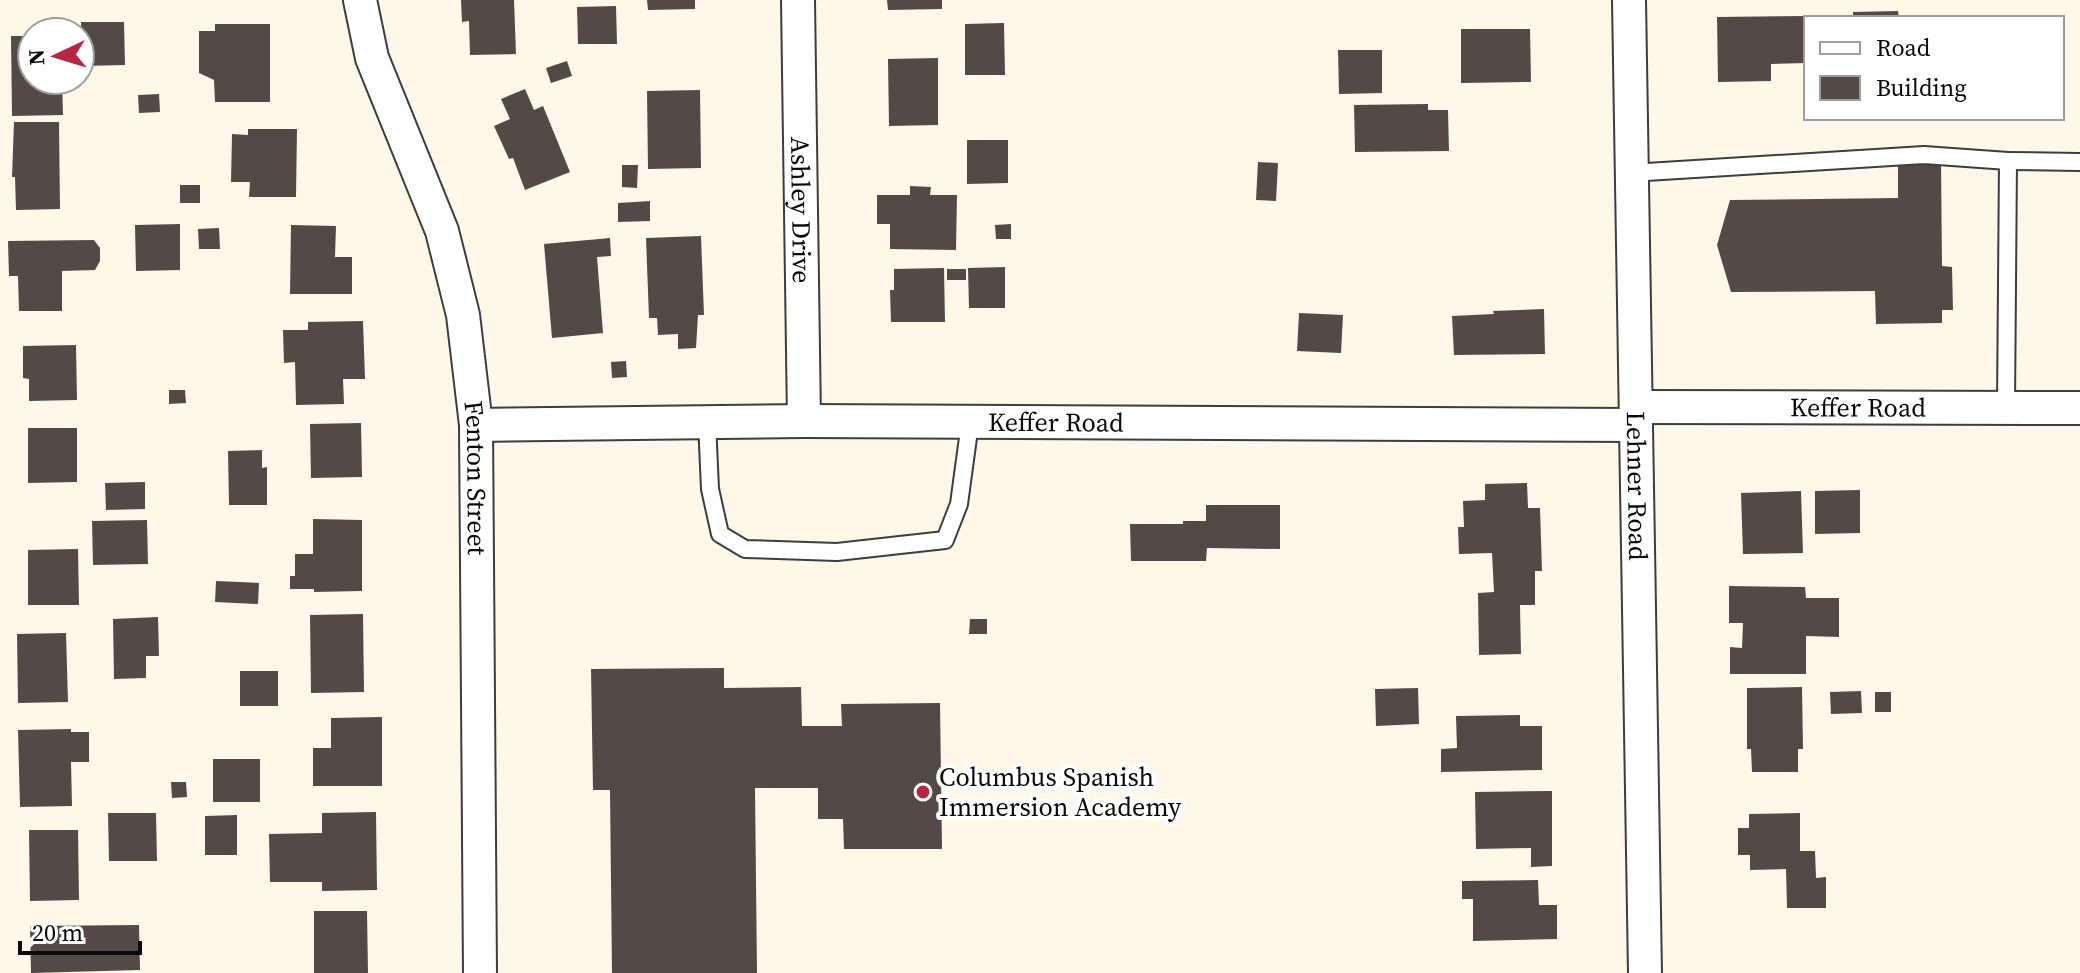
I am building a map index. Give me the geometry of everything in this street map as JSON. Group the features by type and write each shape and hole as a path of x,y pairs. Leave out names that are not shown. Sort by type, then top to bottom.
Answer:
{"street":[{"name":"Fenton Street","path":"360,0 372,58 442,231 463,315 476,425 480,973"},
{"name":"Ashley Drive","path":"798,0 804,421"},
{"name":"Lehner Road","path":"1629,0 1645,973"},
{"name":"Keffer Road","path":"476,425 1636,416 2080,408"}],"lane":[{"path":"1630,173 1924,155 2080,162"},
{"path":"2006,407 2008,161"},
{"path":"707,422 710,489 720,534 745,549 837,552 945,540 959,504 970,423"}],"building":[{"path":"461,0 514,0 516,54 470,55 469,21 462,22"},
{"path":"647,0 695,0 695,9 648,10"},
{"path":"887,0 942,0 942,9 888,10"},
{"path":"616,6 617,44 578,44 577,7"},
{"path":"1898,11 1899,16 1853,16 1853,12"},
{"path":"1804,16 1804,63 1771,64 1771,81 1718,82 1717,17"},
{"path":"96,22 124,22 125,65 96,66"},
{"path":"1004,23 1005,75 965,75 965,24"},
{"path":"215,24 270,24 270,102 215,102 214,80 199,73 199,31 215,31"},
{"path":"1461,29 1530,29 1531,82 1461,83"},
{"path":"11,36 16,36 16,96 62,96 63,115 12,116"},
{"path":"1338,50 1382,50 1382,93 1339,94"},
{"path":"938,58 938,125 889,126 888,59"},
{"path":"567,61 572,76 551,83 546,68"},
{"path":"525,89 534,110 543,106 570,172 525,190 513,158 509,159 494,126 510,119 501,99"},
{"path":"700,90 701,168 648,169 647,91"},
{"path":"159,94 160,112 139,113 138,95"},
{"path":"1428,104 1428,110 1448,110 1449,151 1355,152 1354,105"},
{"path":"14,122 59,122 60,209 16,210 15,177 12,177"},
{"path":"248,129 297,129 296,197 249,197 250,182 231,182 232,134 248,135"},
{"path":"967,140 1008,140 1008,183 967,184"},
{"path":"1258,162 1278,163 1276,201 1256,200"},
{"path":"1941,163 1942,266 1952,267 1953,310 1942,310 1942,323 1876,324 1875,291 1731,292 1717,245 1730,200 1898,198 1898,164"},
{"path":"622,165 638,165 637,188 622,187"},
{"path":"180,185 200,185 200,203 180,203"},
{"path":"910,186 931,187 930,195 957,195 956,250 890,249 890,224 877,224 877,195 910,195"},
{"path":"650,201 650,221 618,222 618,203"},
{"path":"180,224 180,270 136,271 135,225"},
{"path":"1011,224 1011,239 996,239 995,225"},
{"path":"291,225 336,226 335,257 352,257 352,294 290,294"},
{"path":"219,228 220,249 199,249 198,229"},
{"path":"701,236 704,315 698,315 696,348 678,349 678,334 658,335 657,318 649,318 646,238"},
{"path":"610,238 611,256 597,257 603,333 552,338 544,244"},
{"path":"94,240 100,248 100,261 95,270 62,271 62,311 19,311 18,276 9,276 8,241"},
{"path":"1005,267 1005,308 969,308 968,268"},
{"path":"944,268 945,322 891,322 890,290 894,290 894,269"},
{"path":"947,269 966,269 966,280 947,280"},
{"path":"1544,309 1545,354 1454,355 1452,316"},
{"path":"1299,313 1343,315 1341,353 1297,351"},
{"path":"363,321 365,379 343,379 344,404 296,405 295,362 284,363 283,330 308,330 308,322"},
{"path":"76,345 77,400 29,401 29,379 23,378 23,346"},
{"path":"626,361 627,377 612,378 611,362"},
{"path":"169,390 185,390 186,403 169,404"},
{"path":"361,423 362,477 311,478 310,424"},
{"path":"28,428 77,428 77,482 28,483"},
{"path":"262,450 262,468 267,467 267,505 229,505 228,451"},
{"path":"145,482 145,509 106,510 105,483"},
{"path":"1527,483 1528,508 1540,508 1542,571 1535,571 1535,605 1520,605 1521,654 1479,655 1478,593 1494,592 1492,553 1459,554 1458,527 1464,527 1463,501 1485,500 1485,484"},
{"path":"1860,490 1860,533 1815,534 1815,491"},
{"path":"1801,491 1803,553 1743,554 1741,493"},
{"path":"1206,505 1280,505 1280,549 1207,548 1206,561 1131,561 1130,524 1206,521"},
{"path":"313,519 362,520 362,591 290,589 290,576 295,576 295,554 313,554"},
{"path":"147,520 148,564 93,565 92,521"},
{"path":"78,549 79,605 28,605 28,550"},
{"path":"216,581 259,583 258,604 215,602"},
{"path":"1729,586 1805,587 1806,598 1839,598 1839,637 1806,636 1806,674 1730,674 1730,647 1742,648 1743,623 1729,623"},
{"path":"363,614 364,692 311,693 310,615"},
{"path":"158,617 159,656 146,656 146,678 114,679 113,619"},
{"path":"970,619 987,619 987,634 969,634"},
{"path":"66,633 68,702 18,703 17,634"},
{"path":"724,668 724,688 801,687 802,726 842,726 841,704 940,703 942,849 844,849 843,819 818,819 818,788 755,788 757,973 612,973 610,790 593,790 591,669"},
{"path":"240,671 278,671 278,706 240,706"},
{"path":"1802,687 1803,749 1798,749 1798,772 1752,772 1751,749 1747,749 1747,688"},
{"path":"1418,688 1419,724 1376,726 1375,689"},
{"path":"1861,691 1862,713 1831,714 1830,692"},
{"path":"1875,692 1891,692 1891,712 1875,712"},
{"path":"1520,715 1520,726 1542,726 1542,770 1441,772 1441,749 1457,748 1456,716"},
{"path":"382,717 382,786 313,786 313,748 331,748 331,718"},
{"path":"71,729 71,732 89,732 89,762 71,762 72,806 20,807 18,730"},
{"path":"213,759 260,759 260,802 213,802"},
{"path":"171,782 186,782 187,797 172,798"},
{"path":"1552,791 1552,866 1531,867 1531,848 1476,849 1475,792"},
{"path":"376,812 377,890 322,891 322,882 270,882 269,834 322,833 322,813"},
{"path":"108,813 156,813 157,861 109,861"},
{"path":"1800,813 1800,851 1815,851 1816,878 1826,877 1826,908 1787,908 1786,869 1750,870 1750,855 1738,855 1738,828 1749,828 1749,814"},
{"path":"237,815 237,855 205,855 205,816"},
{"path":"29,830 78,830 79,900 30,901"},
{"path":"1538,880 1539,905 1557,905 1557,939 1473,941 1473,899 1462,899 1462,881"},
{"path":"314,911 367,911 368,973 314,973"},
{"path":"139,925 140,970 31,973 30,926"}],"place":[{"name":"Columbus Spanish Immersion Academy","path":"923,792"}]}
